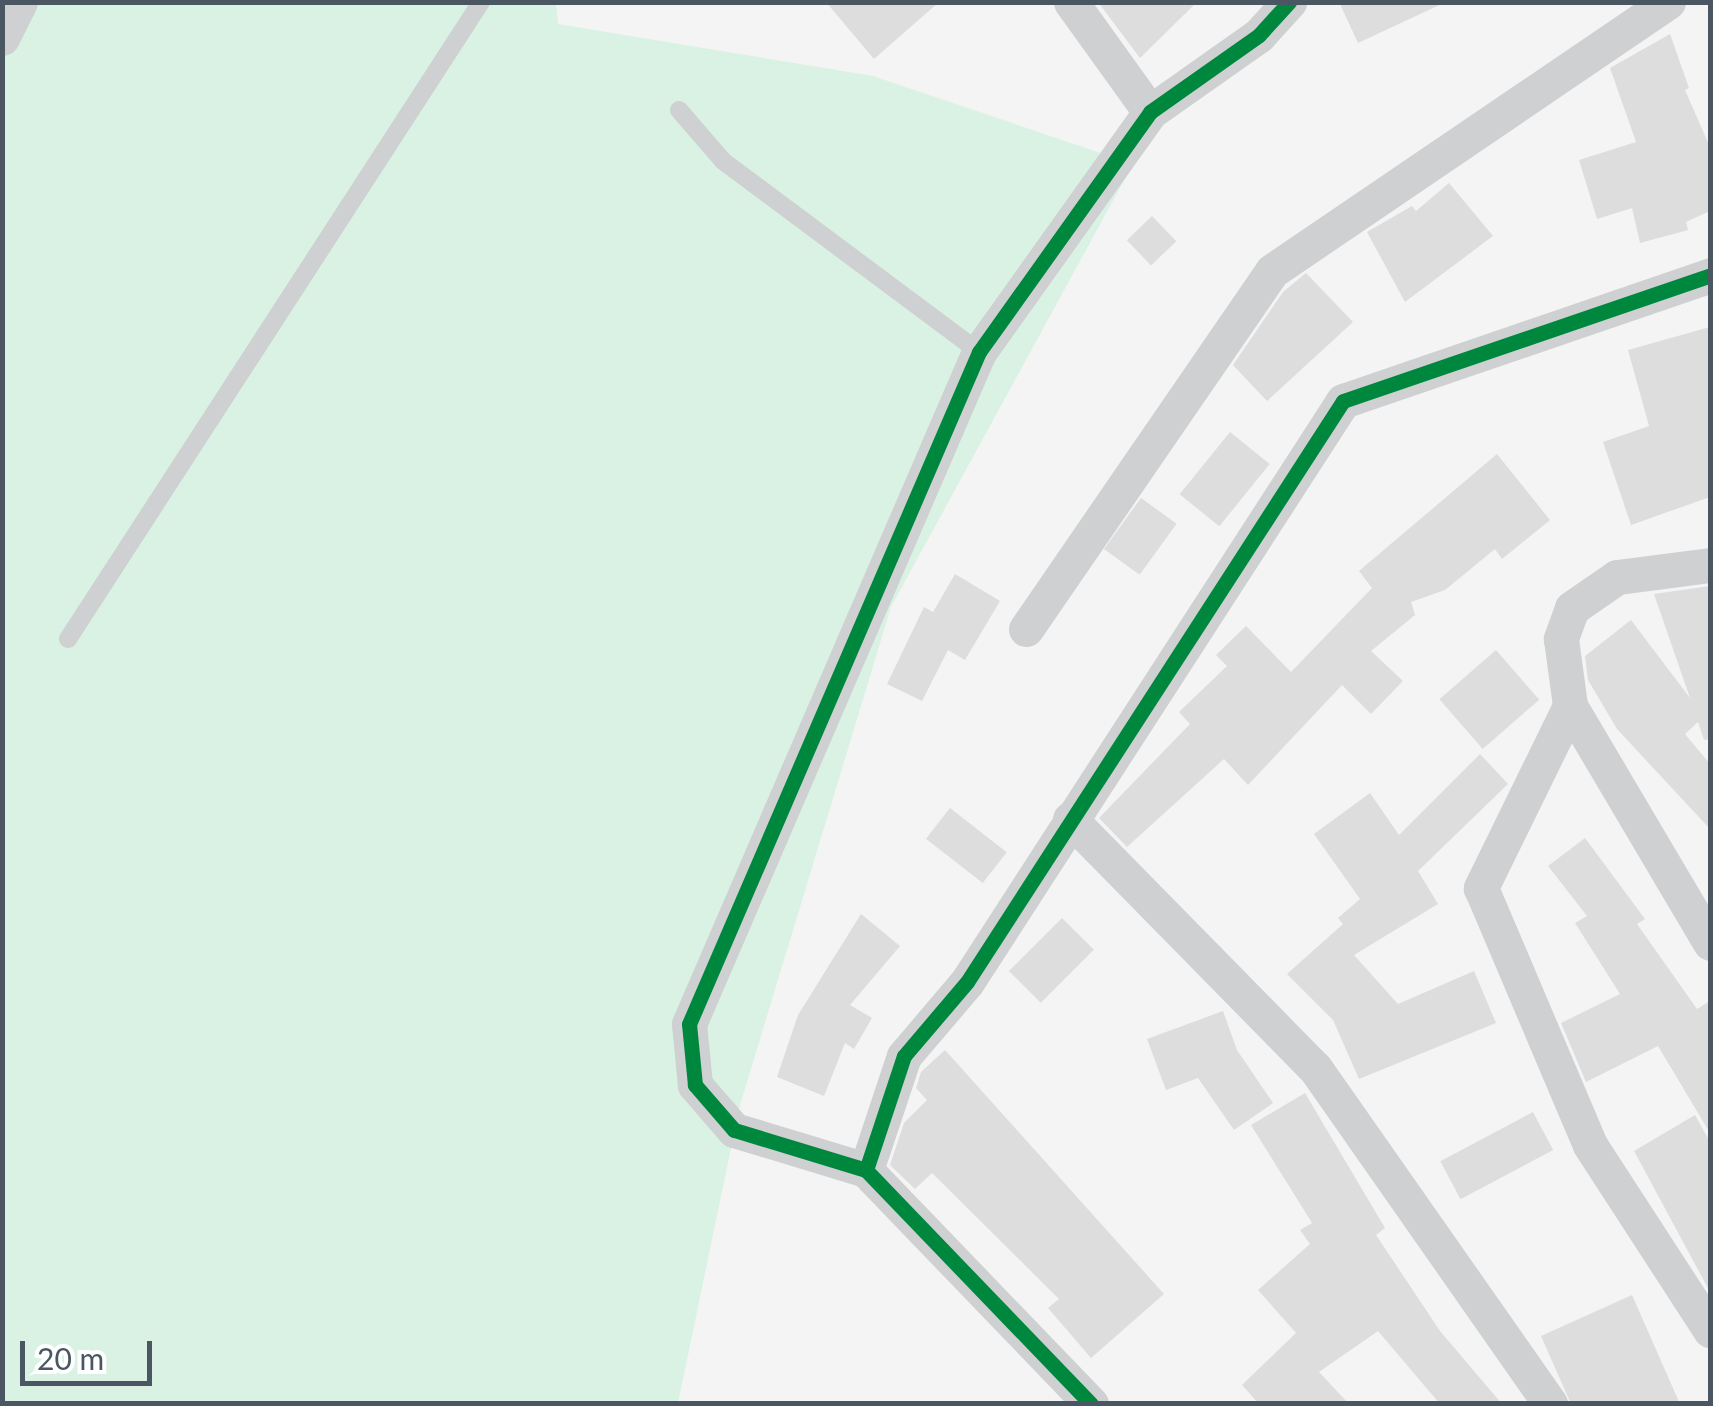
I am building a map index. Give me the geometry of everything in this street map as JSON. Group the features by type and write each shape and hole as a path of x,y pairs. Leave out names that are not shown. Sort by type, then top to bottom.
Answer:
{"street":[{"path":"2,38 20,2"},
{"path":"1071,2 1150,112"},
{"path":"1090,1404 866,1170 734,1130 695,1085 689,1024 978,352 1150,112 1259,34 1289,2"},
{"path":"1026,629 1272,271 1668,2"},
{"path":"866,1170 904,1056 967,982 1343,401 1710,275"},
{"path":"1710,566 1617,576 1572,608 1561,638 1570,706 1710,943"},
{"path":"1570,706 1481,888 1590,1145 1710,1330"},
{"path":"1070,819 1315,1068 1550,1404"}],"lane":[{"path":"68,639 481,2"},
{"path":"679,110 723,161 978,352"}],"green space":[{"path":"556,3 558,24 873,76 1133,164 891,607 740,1105 678,1403 3,1403 2,4"}],"building":[{"path":"826,2 939,2 874,59"},
{"path":"1098,2 1197,2 1140,58"},
{"path":"1339,2 1446,2 1358,43"},
{"path":"1670,34 1689,88 1685,90 1710,147 1710,211 1686,222 1688,230 1640,243 1632,208 1597,219 1579,160 1636,142 1610,68"},
{"path":"1449,183 1493,236 1405,302 1367,232 1412,206 1416,211"},
{"path":"1152,216 1176,241 1151,265 1127,240"},
{"path":"1306,273 1353,322 1267,401 1233,365 1283,292"},
{"path":"1710,327 1710,497 1631,525 1603,442 1649,426 1628,350"},
{"path":"1230,432 1270,464 1219,526 1180,494"},
{"path":"1497,454 1550,520 1502,559 1495,549 1445,590 1411,602 1415,615 1371,651 1403,681 1371,714 1342,685 1248,785 1224,759 1127,847 1099,818 1190,724 1179,712 1227,666 1216,655 1246,626 1291,672 1372,588 1359,571"},
{"path":"1141,498 1177,524 1140,575 1104,549"},
{"path":"955,574 1000,601 965,660 948,650 922,701 887,684 924,607 933,612"},
{"path":"1710,586 1710,739 1704,740 1698,722 1685,734 1710,764 1710,829 1617,729 1588,680 1585,656 1631,620 1690,698 1654,594"},
{"path":"1496,650 1539,700 1483,749 1439,699"},
{"path":"1480,754 1508,784 1418,871 1438,904 1354,955 1398,1004 1474,971 1496,1023 1359,1079 1333,1020 1287,974 1343,924 1338,918 1360,899 1314,834 1370,793 1399,835"},
{"path":"950,808 1007,852 983,883 926,839"},
{"path":"1585,838 1645,919 1637,924 1697,1009 1710,1001 1710,1133 1658,1046 1586,1082 1561,1023 1620,994 1575,923 1587,916 1548,866"},
{"path":"861,914 900,946 850,1005 872,1018 854,1049 845,1043 824,1096 777,1077 798,1015"},
{"path":"1062,918 1094,950 1041,1003 1009,971"},
{"path":"1223,1011 1237,1050 1273,1103 1234,1130 1198,1078 1166,1090 1147,1039"},
{"path":"945,1050 1164,1294 1091,1358 1048,1308 1059,1299 932,1173 915,1189 890,1165 904,1123 927,1100 916,1088 921,1072"},
{"path":"1305,1093 1385,1228 1376,1235 1440,1331 1502,1404 1440,1404 1378,1331 1319,1372 1349,1404 1259,1404 1242,1385 1296,1333 1258,1290 1310,1244 1300,1230 1312,1223 1251,1125"},
{"path":"1533,1112 1553,1150 1460,1199 1440,1161"},
{"path":"1695,1115 1710,1142 1710,1292 1634,1151"},
{"path":"1632,1295 1680,1404 1571,1404 1541,1336"}],"cycle path":[{"path":"1091,1404 866,1170 734,1130 695,1085 689,1024 979,352 1150,112 1259,35 1289,2"},
{"path":"866,1170 904,1056 967,982 1343,401 1710,275"}]}
